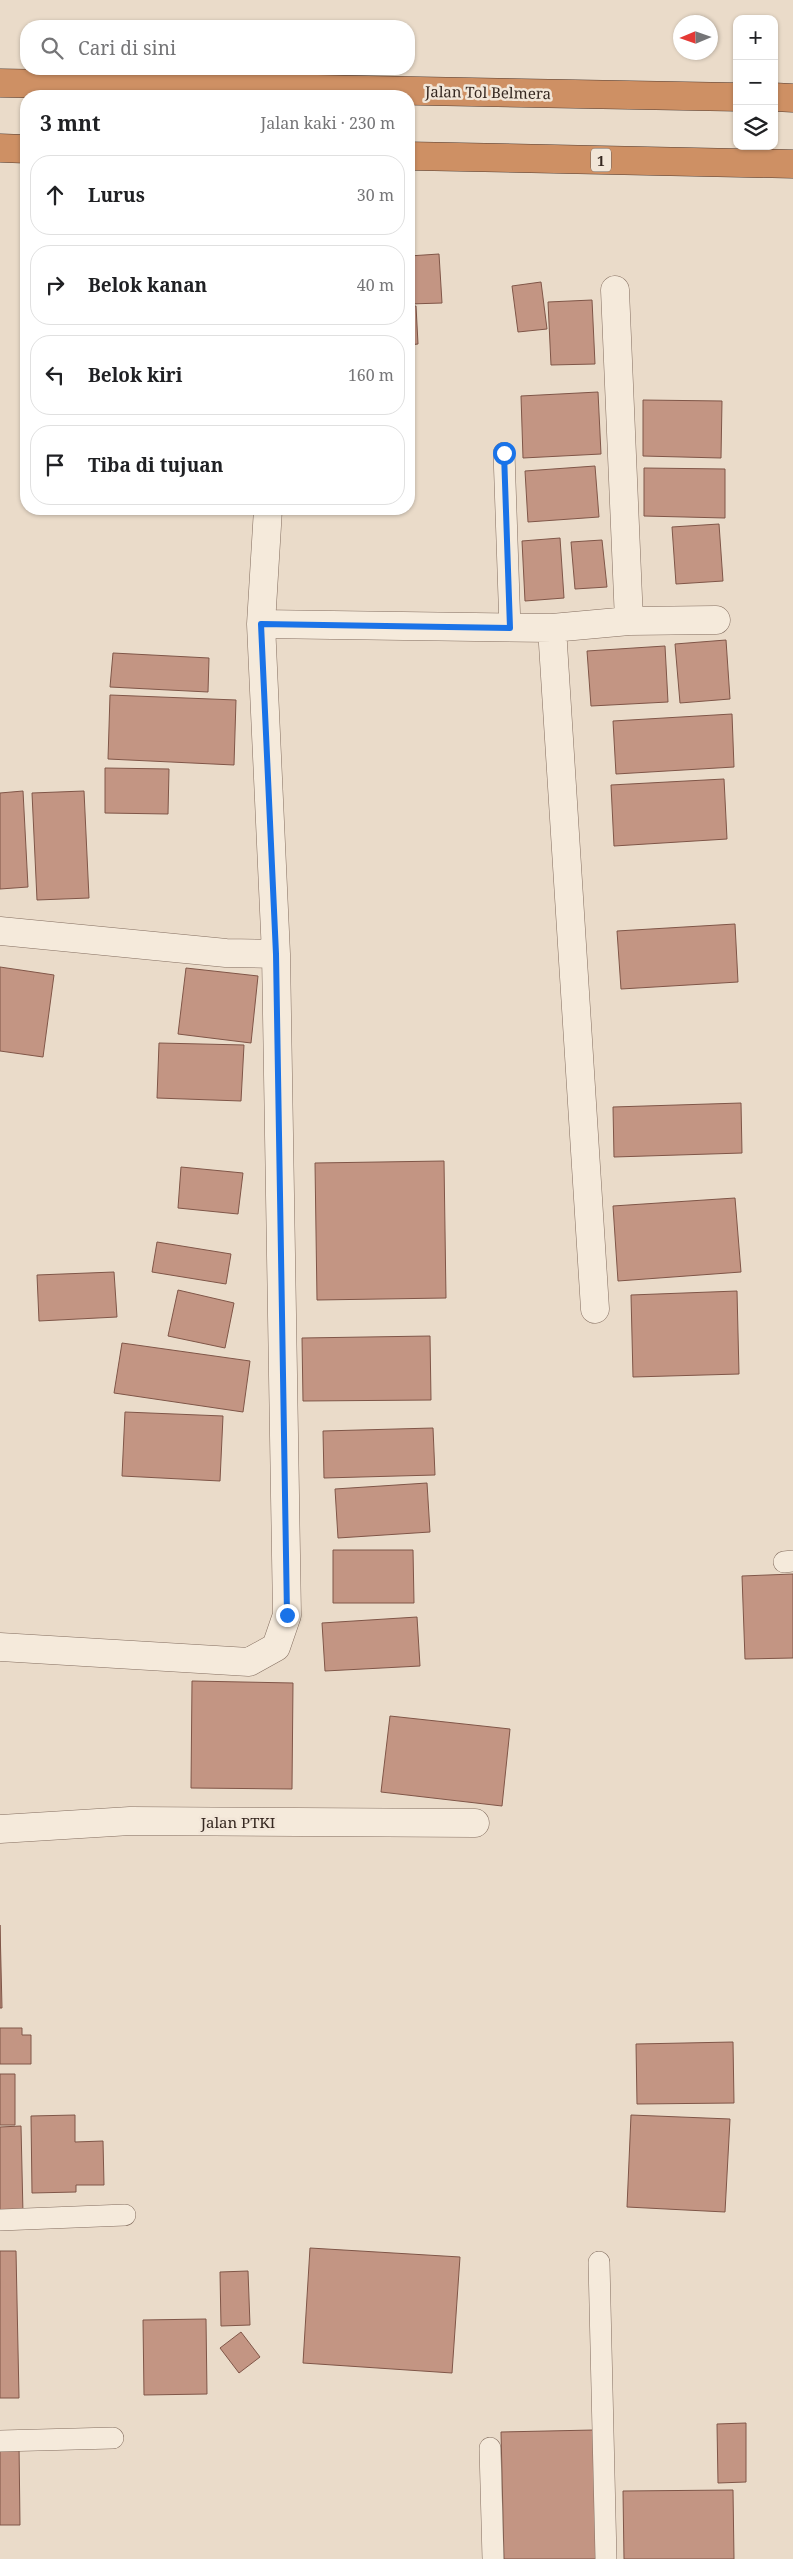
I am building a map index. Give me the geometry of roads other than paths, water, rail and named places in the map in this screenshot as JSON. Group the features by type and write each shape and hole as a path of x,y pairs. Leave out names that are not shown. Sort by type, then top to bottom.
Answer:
{"highway":[{"name":"Jalan Tol Belmera","path":"0,83 397,90"},
{"name":"Jalan Tol Belmera","path":"415,90 733,96"},
{"path":"778,97 793,98"},
{"path":"0,148 20,149"},
{"name":"1","path":"415,156 793,164"}],"street":[{"path":"615,290 629,621"},
{"path":"0,1647 249,1662 276,1647 287,1615 276,954 261,624 268,515"},
{"path":"261,624 552,628 629,621 716,620"},
{"path":"552,628 595,1309"},
{"path":"0,931 226,952 276,954"},
{"name":"Jalan PTKI","path":"0,1829 130,1821 475,1823"}],"lane":[{"path":"504,453 510,628"},
{"path":"0,2220 125,2215"},
{"path":"599,2262 606,2559"},
{"path":"0,2441 113,2438"},
{"path":"490,2448 494,2559"}]}
